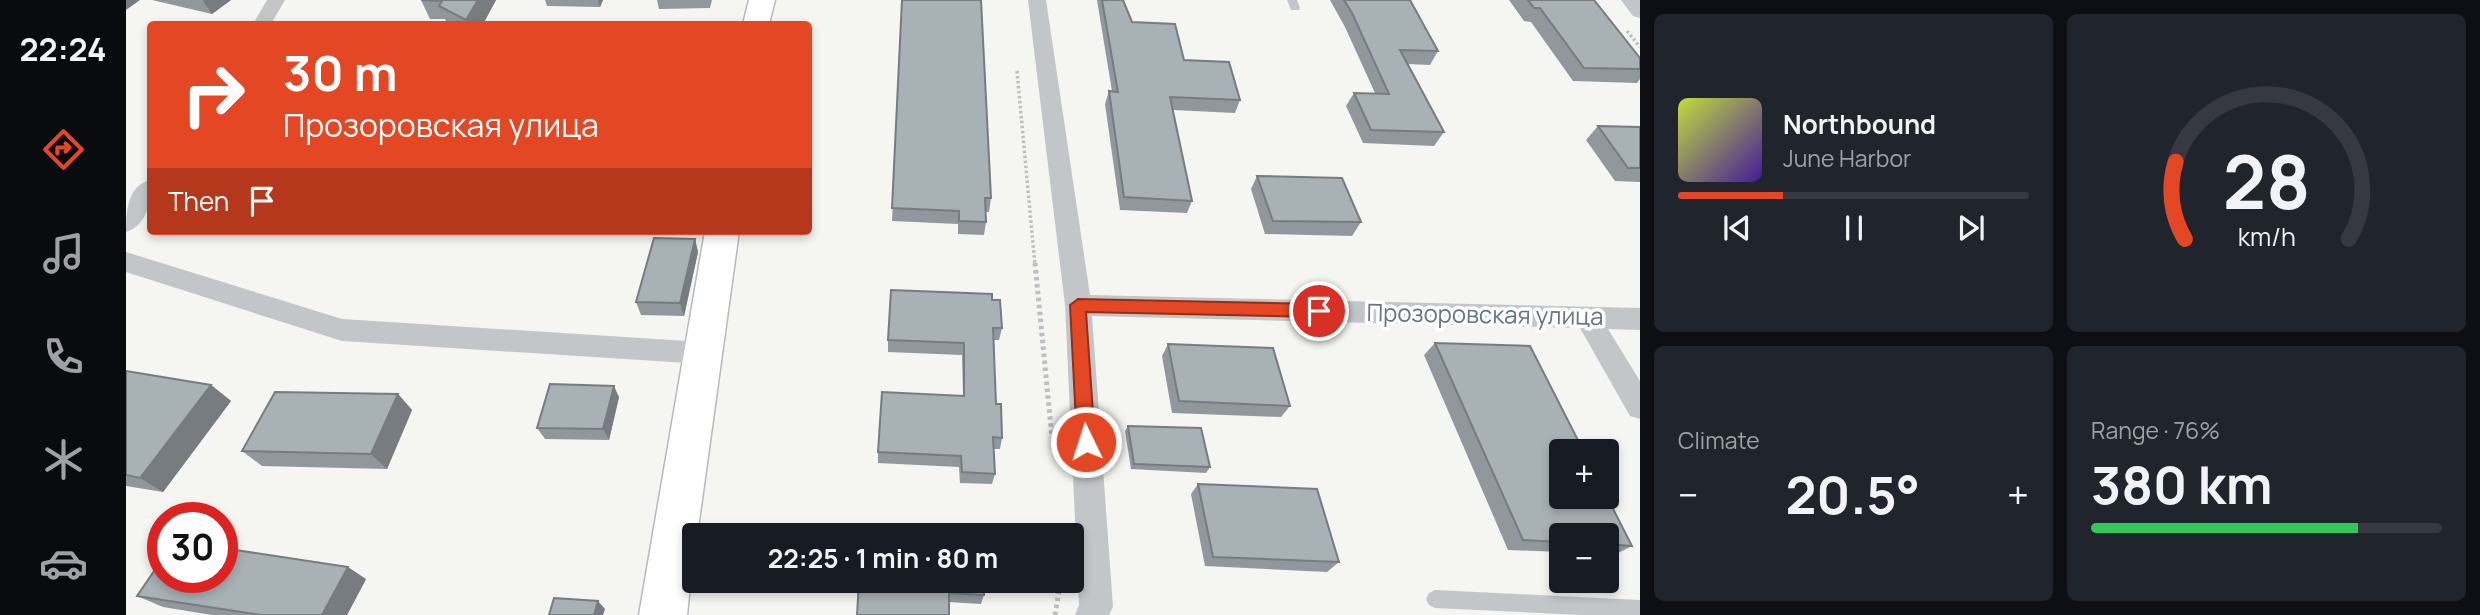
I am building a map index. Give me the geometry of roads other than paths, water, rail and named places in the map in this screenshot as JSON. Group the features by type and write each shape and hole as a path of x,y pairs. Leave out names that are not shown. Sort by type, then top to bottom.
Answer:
{"street":[{"path":"264,21 276,0"},
{"path":"757,21 762,0"},
{"path":"1037,0 1078,305 1096,607 1092,615"},
{"path":"1630,0 1640,12"},
{"path":"126,223 147,192"},
{"path":"663,615 721,235"},
{"path":"126,262 342,330 703,353"},
{"name":"Прозоровская улица","path":"1078,305 1640,319"},
{"path":"1587,317 1640,407"}],"lane":[{"path":"1435,599 1640,608"}]}
